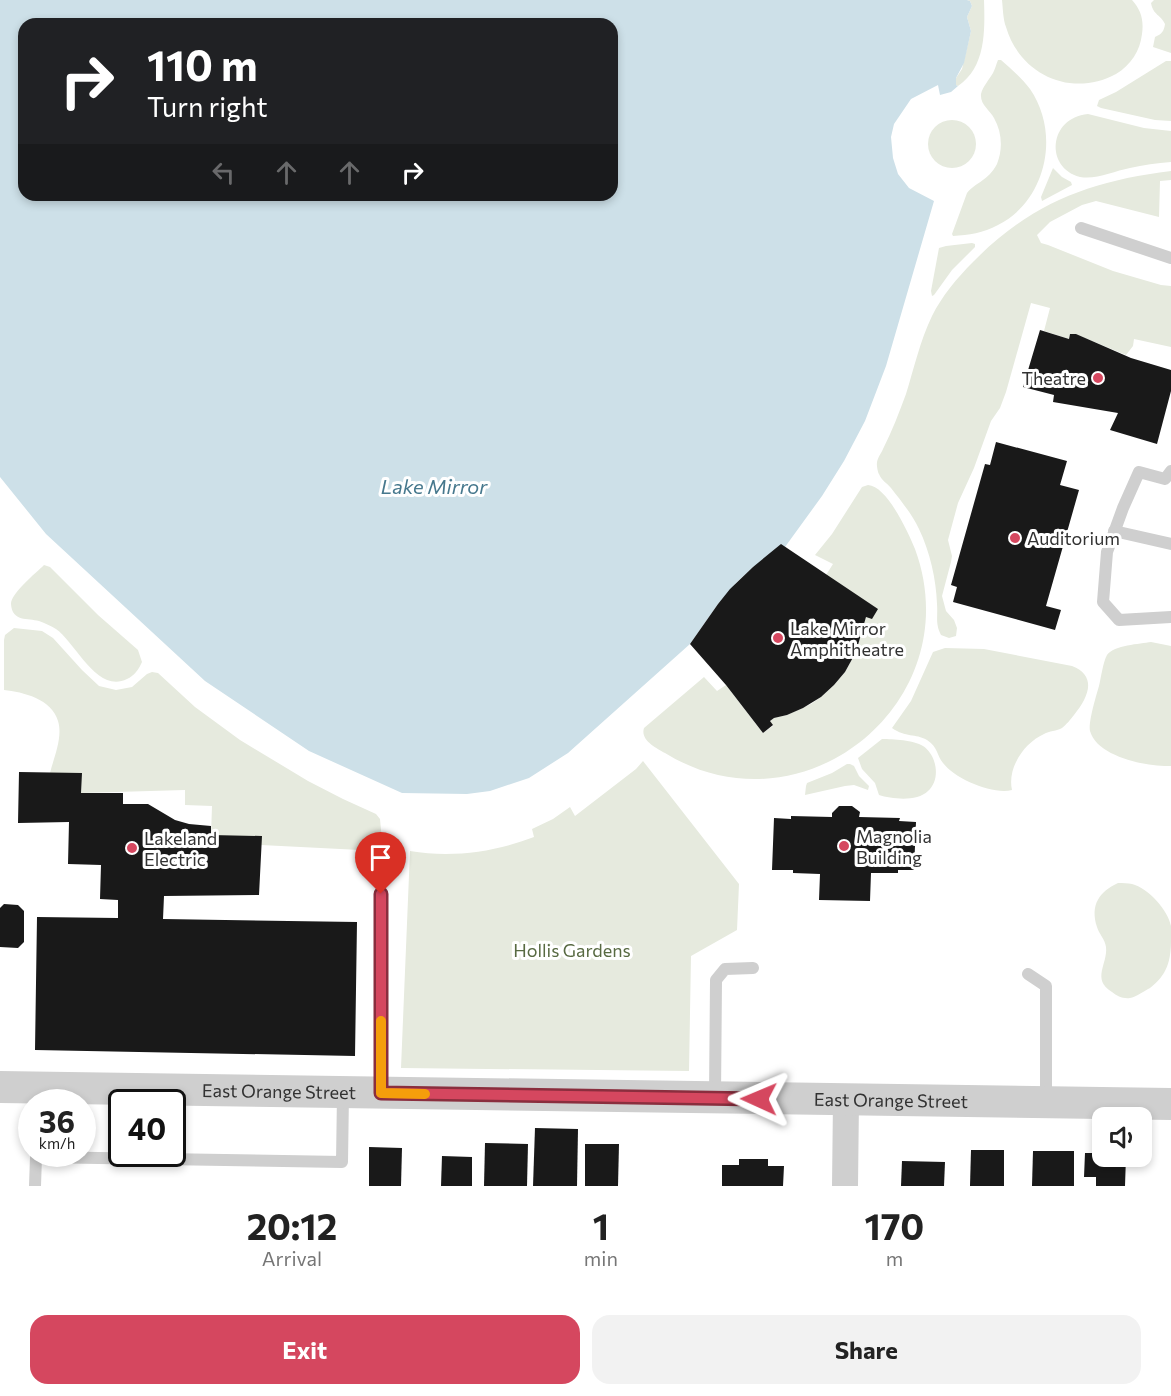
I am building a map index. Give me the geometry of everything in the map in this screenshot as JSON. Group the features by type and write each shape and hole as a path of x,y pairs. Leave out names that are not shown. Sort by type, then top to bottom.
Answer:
{"street":[{"name":"East Orange Street","path":"0,1088 108,1093"},
{"name":"East Orange Street","path":"186,1096 381,1093 1171,1104"},
{"path":"845,1186 846,1100"}],"lane":[{"path":"1081,228 1171,258"},
{"path":"1171,471 1165,479 1139,472 1107,552 1103,602 1119,620 1171,617"},
{"path":"1114,531 1171,544"},
{"path":"381,894 381,1093"},
{"path":"715,1098 716,980 725,969 753,968"},
{"path":"1028,974 1046,986 1046,1102"},
{"path":"186,1157 342,1162 343,1093"},
{"path":"35,1186 36,1157 108,1156"}],"green space":[{"path":"967,0 984,0 984,36 979,59 974,69 958,86 956,78 962,69 971,31 967,17 972,6"},
{"path":"1002,0 1132,0 1140,11 1143,24 1139,46 1134,57 1126,66 1116,74 1099,81 1082,84 1050,78 1023,58 1013,44 1005,24"},
{"path":"1154,0 1171,0 1171,53 1153,47 1155,37 1162,32 1165,24 1152,7 1151,3"},
{"path":"998,60 1001,60 1030,89 1039,107 1045,126 1044,165 1028,200 1014,214 987,230 953,236 967,193 990,174 999,158 1001,141 999,129 982,101 981,94"},
{"path":"1166,61 1171,61 1171,121 1155,120 1097,106 1099,100"},
{"path":"1088,114 1144,128 1171,131 1171,162 1124,169 1086,178 1069,172 1061,164 1057,154 1056,144 1059,133 1065,124 1075,117"},
{"path":"952,120 969,127 976,144 969,161 952,168 935,161 928,144 935,127"},
{"path":"1053,168 1072,185 1042,201 1041,197"},
{"path":"1171,171 1171,180 1160,181 1159,217 1096,201 1082,205 1050,222 1037,235 1041,243 1113,271 1171,286 1171,347 1134,339 1133,346 1126,355 1075,334 1070,334 1069,339 1044,331 1050,308 1031,303 1006,392 1000,408 991,421 958,503 948,540 952,556 942,596 946,611 954,620 957,628 956,636 949,638 941,635 937,623 934,575 926,547 910,513 880,476 877,463 903,401 932,316 940,301 973,262 1017,224 1040,210 1063,198 1114,181"},
{"path":"972,243 975,247 952,270 932,296 939,248"},
{"path":"868,485 875,487 889,501 907,532 915,549 926,605 919,657 897,703 863,740 820,766 770,778 718,775 657,749 644,736 644,728 704,677 717,691 726,685 763,733 773,726 770,721 774,718 787,715 821,697 845,672 856,652 866,617 872,618 877,609 826,575 833,564 815,555 832,534 862,487"},
{"path":"44,565 50,567 98,615 138,650 142,662 132,676 116,682 106,679 88,665 56,629 14,614 11,604 15,594"},
{"path":"14,628 42,631 53,638 99,686 116,690 132,687 147,674 158,673 195,707 240,740 308,781 376,814 380,819 382,841 380,851 261,845 211,835 212,806 185,805 185,790 81,793 81,773 50,773 59,734 55,713 36,698 4,690 4,640 5,635"},
{"path":"1151,642 1171,646 1171,766 1150,765 1124,759 1102,748 1090,731 1090,722 1107,655 1121,647"},
{"path":"945,648 984,649 1072,666 1080,670 1088,681 1083,702 1070,720 1062,728 1046,733 1030,743 1019,757 1012,773 1012,790 985,788 965,780 949,769 927,740 892,728 911,701 933,652"},
{"path":"882,739 914,742 928,750 934,761 936,774 935,781 928,791 911,798 891,798 879,795 875,783 862,769 858,758"},
{"name":"Hollis Gardens","path":"643,761 739,884 737,930 691,956 689,1071 401,1068 410,851 457,854 489,850 534,837 532,829 553,819 570,807 575,816 636,769"},
{"path":"847,764 854,766 859,776 869,786 868,790 854,785 805,795 807,783"},
{"path":"1118,883 1138,886 1151,895 1166,913 1171,926 1170,955 1164,973 1150,988 1130,998 1116,995 1106,987 1101,977 1106,947 1095,919 1096,906 1101,895"}],"water":[{"name":"Lake Mirror","path":"0,0 970,1 972,6 967,17 971,31 964,63 956,78 958,86 951,92 940,95 938,85 911,99 894,124 891,137 893,158 898,174 909,188 934,201 886,366 865,421 844,461 785,547 753,567 736,583 690,644 568,753 529,778 490,791 467,794 402,793 309,751 205,681 46,534 0,477"}],"building":[{"name":"Theatre","path":"1040,330 1069,339 1070,334 1076,334 1131,358 1171,370 1171,391 1157,444 1110,430 1118,413 1053,402 1054,395 1023,387"},
{"name":"Auditorium","path":"996,442 1067,461 1060,485 1079,490 1046,606 1061,610 1055,630 953,602 957,587 951,585 985,464 990,465"},
{"name":"Lake Mirror Amphitheatre","path":"781,544 878,609 872,619 866,617 856,652 845,672 834,685 821,697 803,708 774,718 770,721 773,725 763,733 726,685 690,644 730,589"},
{"path":"19,772 82,773 81,793 123,793 123,804 148,804 175,820 211,826 211,835 262,836 259,895 164,896 163,919 357,922 355,1056 35,1050 37,917 118,918 118,900 100,899 101,865 68,864 69,822 18,823"},
{"name":"Magnolia Building","path":"839,806 852,806 860,812 859,817 900,818 899,821 916,822 914,870 898,870 898,873 871,873 870,901 819,900 820,874 772,870 774,818 832,817 832,813"},
{"path":"4,904 18,905 24,911 24,942 18,948 0,947 0,908"},
{"path":"535,1128 578,1129 577,1186 533,1186"},
{"path":"485,1143 528,1144 527,1186 484,1186"},
{"path":"585,1144 619,1144 618,1186 585,1186"},
{"path":"369,1147 402,1148 401,1186 369,1186"},
{"path":"971,1150 1004,1150 1004,1186 970,1186"},
{"path":"1033,1151 1074,1151 1074,1186 1032,1186"},
{"path":"1085,1153 1092,1153 1092,1167 1126,1167 1125,1186 1096,1186 1096,1177 1084,1177"},
{"path":"442,1156 472,1157 472,1186 441,1186"},
{"path":"739,1159 768,1159 768,1166 784,1166 783,1186 722,1186 722,1165 739,1165"},
{"path":"902,1161 945,1162 944,1186 901,1186"}],"slow traffic":[{"path":"381,1021 381,1093 425,1094"}],"place":[{"name":"Theatre","path":"1098,378"},
{"name":"Auditorium","path":"1015,538"},
{"name":"Lake Mirror Amphitheatre","path":"778,638"},
{"name":"Magnolia Building","path":"844,846"},
{"name":"Lakeland Electric","path":"132,848"}],"route":[{"path":"381,894 381,1093 759,1099"}]}
